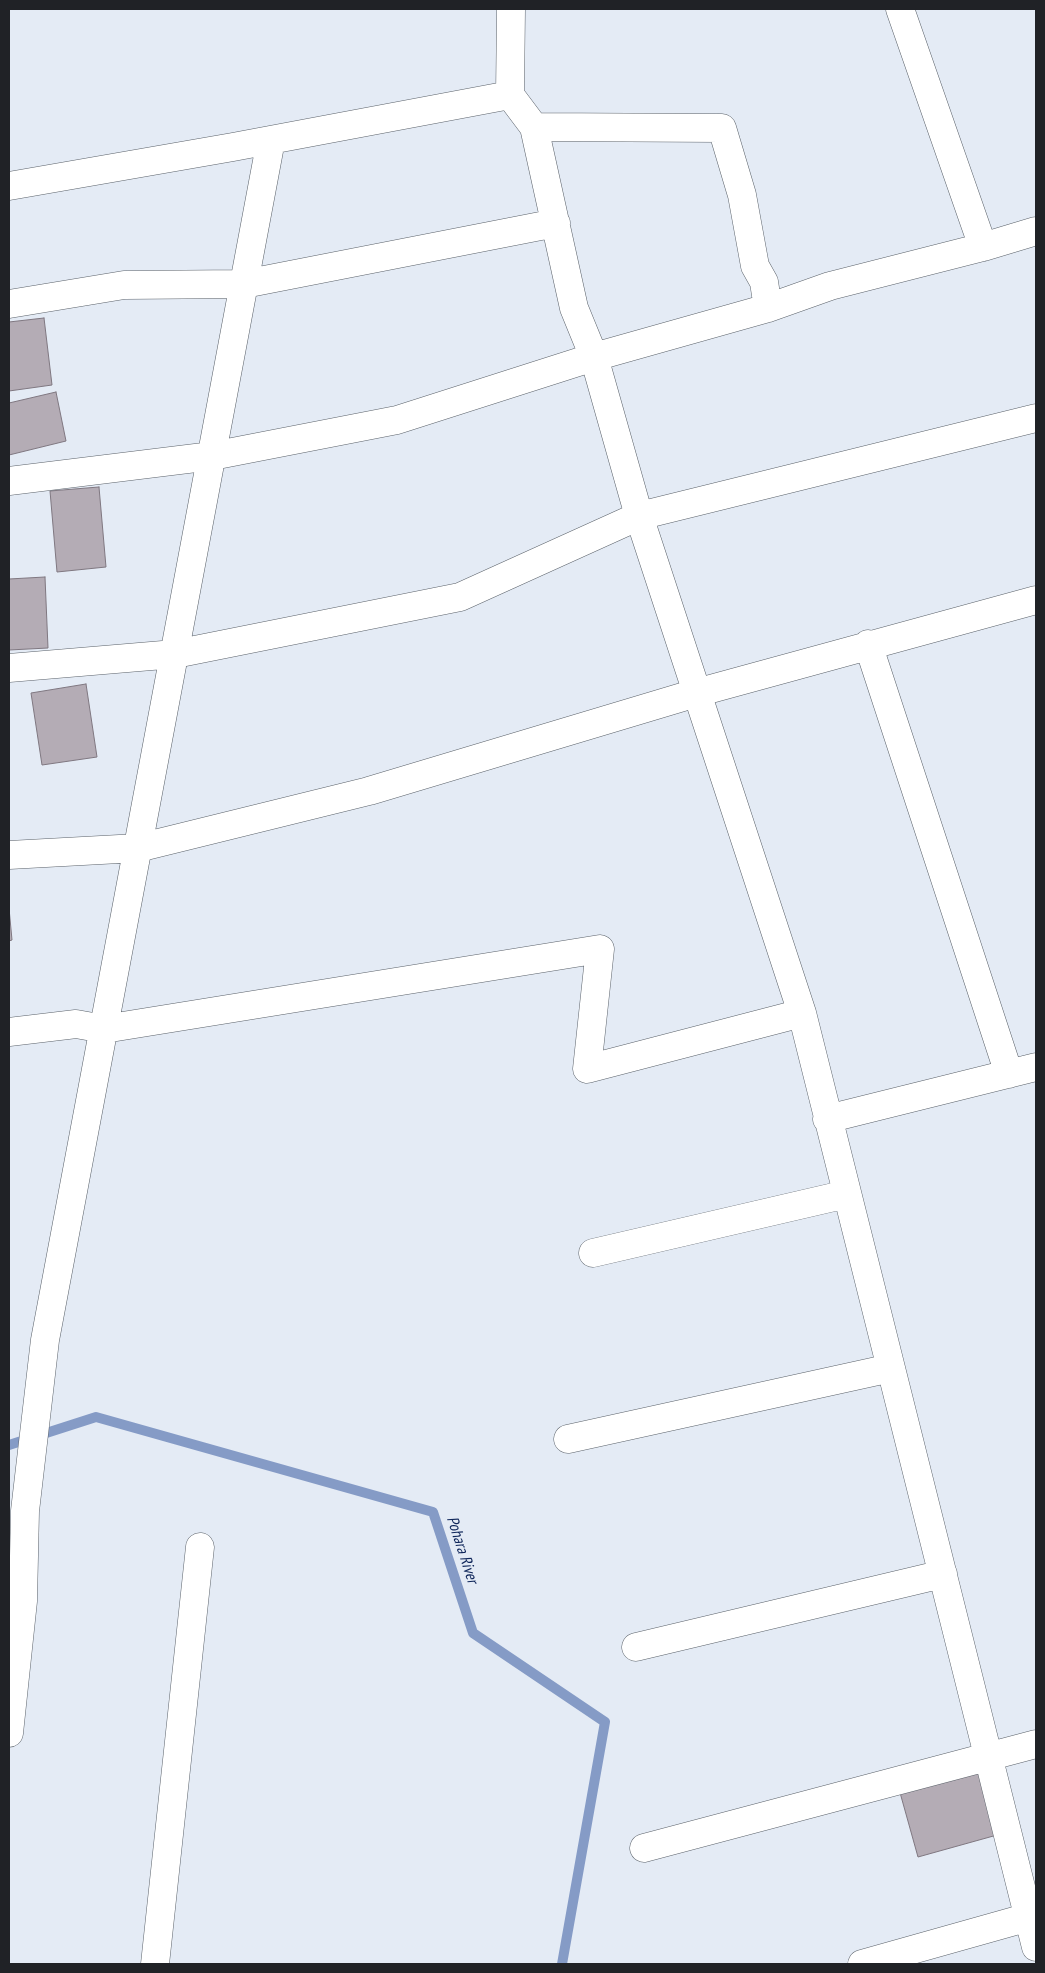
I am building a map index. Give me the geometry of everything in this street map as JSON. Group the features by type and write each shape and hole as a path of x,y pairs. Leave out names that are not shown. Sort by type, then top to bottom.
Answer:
{"street":[{"path":"510,9 510,96 534,127 574,308 594,357 639,516 802,1014 1036,1947"},
{"path":"900,9 983,247"},
{"path":"9,186 510,96"},
{"path":"534,127 722,128 742,195 755,266 764,282 768,308"},
{"path":"9,1733 16,1601 45,1340 271,140"},
{"path":"9,304 124,285 244,284 556,222"},
{"path":"9,481 212,456 397,420 594,357 768,308 830,286 1036,232"},
{"path":"9,668 175,654 460,597 639,516 779,483 1036,418"},
{"path":"9,855 138,848 370,791 696,693 868,644 1036,600"},
{"path":"868,644 1010,1074"},
{"path":"9,1032 76,1024 104,1029 600,949 587,1069 802,1014"},
{"path":"828,1118 1036,1067"},
{"path":"593,1253 847,1194"},
{"path":"568,1440 891,1368"},
{"path":"155,1964 200,1547"},
{"path":"636,1647 943,1574"},
{"path":"644,1848 1036,1744"},
{"path":"862,1964 1029,1918"}],"building":[{"path":"44,318 52,385 9,391 9,322"},
{"path":"56,392 66,441 9,455 9,403"},
{"path":"99,487 106,567 57,572 50,491"},
{"path":"45,577 48,648 9,650 9,579"},
{"path":"86,684 97,757 42,765 31,693"},
{"path":"9,908 12,940 9,941"},
{"path":"978,1767 997,1835 918,1857 899,1789"}],"waterway":[{"name":"Pohara River","path":"9,1445 96,1417 433,1512 473,1633 605,1722 562,1964"}]}
